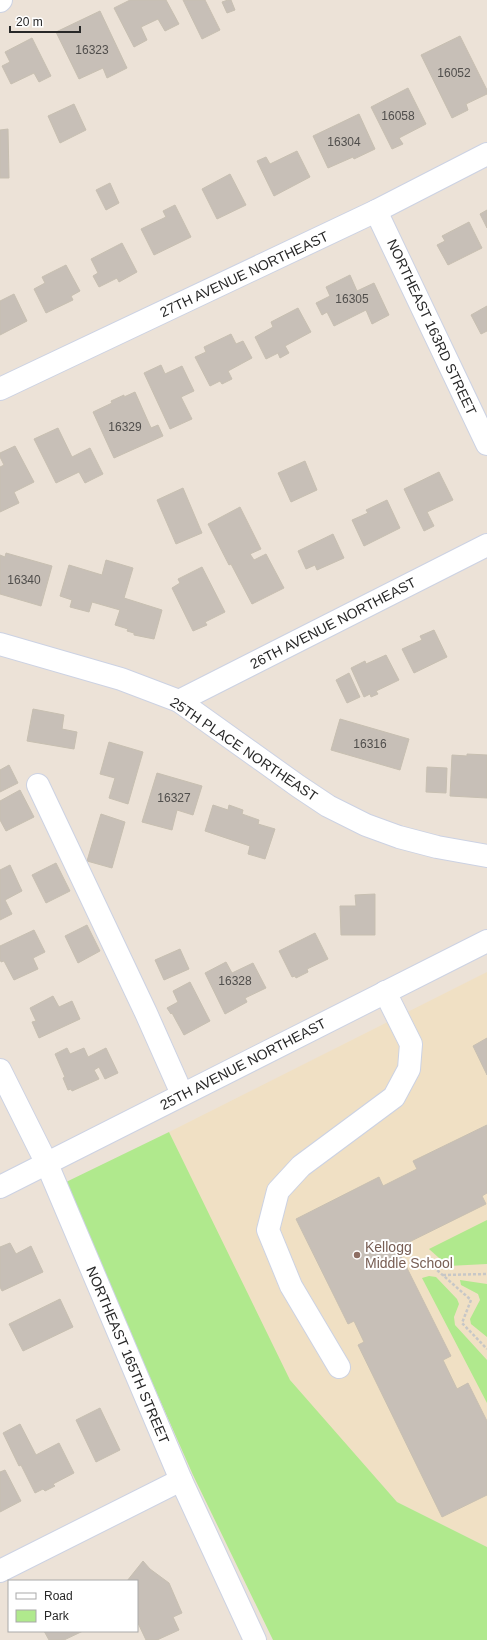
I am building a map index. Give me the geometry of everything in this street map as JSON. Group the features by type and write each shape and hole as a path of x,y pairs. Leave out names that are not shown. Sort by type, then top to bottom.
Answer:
{"street":[{"name":"27TH AVENUE NORTHEAST","path":"0,389 376,211 487,154"},
{"name":"NORTHEAST 163RD STREET","path":"376,211 487,444"},
{"name":"26TH AVENUE NORTHEAST","path":"179,701 487,545"},
{"name":"25TH PLACE NORTHEAST","path":"0,644 121,679 179,701 328,806 366,825 399,837 437,847 487,856"},
{"path":"38,784 140,1000 182,1094"},
{"name":"25TH AVENUE NORTHEAST","path":"0,1187 487,941"},
{"path":"339,1366 291,1286 268,1230 278,1191 301,1166 394,1096 409,1069 411,1044 385,992"},
{"name":"NORTHEAST 165TH STREET","path":"0,1070 47,1164 181,1480 255,1640"},
{"path":"0,1571 181,1480"}],"path":[{"path":"421,1267 429,1263 470,1300 462,1323 487,1349"},
{"path":"443,1275 487,1274"}],"shaded area":[{"name":"Kellogg Middle School","path":"487,972 487,1547 397,1502 287,1378 169,1132"}],"green space":[{"path":"169,1132 290,1380 397,1502 487,1547 487,1640 273,1640 193,1475 64,1183"},
{"path":"487,1220 487,1264 448,1266 429,1249"},
{"path":"429,1276 436,1277 457,1299 459,1304 454,1317 455,1325 487,1360 487,1403 422,1278"},
{"path":"460,1280 487,1284 487,1337 471,1324 470,1319 480,1300 478,1294 461,1285"}],"building":[{"path":"130,0 166,0 179,24 165,31 158,19 141,27 147,40 134,47 114,8"},
{"path":"183,0 205,0 220,30 202,39"},
{"path":"231,0 235,10 227,13 222,2"},
{"path":"100,11 127,68 107,78 103,68 79,79 56,32"},
{"path":"460,36 487,90 487,94 466,104 468,110 452,118 421,55"},
{"path":"32,38 51,76 39,82 34,73 11,84 2,66 10,62 5,52"},
{"path":"408,88 426,124 399,138 403,144 392,149 371,107"},
{"path":"74,104 86,130 60,143 48,116"},
{"path":"359,114 375,149 354,159 353,157 328,168 313,136"},
{"path":"8,129 9,178 0,178 0,130"},
{"path":"297,151 310,177 274,196 257,161 266,157 270,164"},
{"path":"230,174 246,205 217,219 202,189"},
{"path":"110,183 119,203 106,210 96,190"},
{"path":"175,205 191,237 154,255 141,229 166,217 163,211"},
{"path":"487,210 487,228 480,214"},
{"path":"469,222 482,248 448,265 437,245 445,241 442,236"},
{"path":"122,243 137,272 119,282 117,278 99,287 93,276 98,273 91,259"},
{"path":"66,265 80,291 71,296 73,300 46,313 34,289 45,283 42,277"},
{"path":"350,275 357,291 374,283 389,315 372,324 366,310 334,326 327,312 322,315 316,303 330,296 326,287"},
{"path":"14,294 27,321 0,335 0,301"},
{"path":"487,306 487,331 481,334 471,315"},
{"path":"298,308 311,332 285,346 289,353 280,358 278,353 266,359 255,337 273,327 271,322"},
{"path":"231,334 236,344 243,341 252,358 228,371 232,379 222,384 220,381 210,386 195,357 206,352 204,347"},
{"path":"161,365 165,374 182,366 194,391 181,397 192,419 170,429 144,373"},
{"path":"135,392 151,428 158,425 163,436 114,458 93,412 112,403 111,401"},
{"path":"58,428 72,457 90,448 103,474 85,483 79,472 56,483 34,439"},
{"path":"15,446 34,482 14,492 19,503 0,512 0,467 4,465 0,457 0,453"},
{"path":"305,461 317,490 291,502 278,473"},
{"path":"439,472 453,500 427,512 434,526 424,531 404,489"},
{"path":"183,488 202,533 176,544 157,500"},
{"path":"387,500 400,528 364,546 352,520 368,513 366,510"},
{"path":"240,507 261,549 250,554 254,560 266,554 284,588 252,604 231,564 229,565 208,524"},
{"path":"333,534 344,558 317,570 315,565 306,569 298,551"},
{"path":"6,553 52,566 41,606 0,594 0,555 5,557"},
{"path":"106,560 133,568 124,598 162,610 154,639 134,635 134,633 127,631 128,629 115,625 120,610 92,602 89,612 70,607 72,600 60,596 69,565 102,575"},
{"path":"202,567 225,612 205,622 207,625 193,631 172,588 180,583 178,579"},
{"path":"434,630 447,657 414,673 402,649 422,640 420,636"},
{"path":"386,655 399,680 376,691 378,694 371,697 370,694 364,697 351,668 365,661 366,664"},
{"path":"349,673 360,697 347,703 336,680"},
{"path":"33,709 64,715 62,729 77,732 74,749 27,741"},
{"path":"340,719 409,739 400,770 331,750"},
{"path":"109,742 143,752 128,804 109,798 115,778 100,774"},
{"path":"467,754 487,755 487,798 450,796 452,755 467,756"},
{"path":"9,765 18,783 0,792 0,770"},
{"path":"427,767 447,768 446,793 426,792"},
{"path":"157,773 202,786 193,815 177,810 172,830 142,822"},
{"path":"20,790 34,817 6,831 0,820 0,801"},
{"path":"213,805 228,810 229,805 243,810 242,814 259,820 258,824 275,829 265,859 248,854 250,846 205,831"},
{"path":"101,814 125,822 112,868 87,861"},
{"path":"56,863 70,891 46,903 32,875"},
{"path":"10,865 22,891 5,900 12,914 0,920 0,870"},
{"path":"375,894 375,935 341,935 340,906 356,906 355,895"},
{"path":"87,925 100,951 78,963 65,936"},
{"path":"34,930 45,952 33,958 38,969 14,980 4,961 1,962 0,946"},
{"path":"315,933 328,959 307,969 308,972 296,978 295,976 292,977 279,951"},
{"path":"180,949 189,969 164,980 155,960"},
{"path":"226,962 232,973 253,963 266,988 245,998 247,1002 225,1014 205,973"},
{"path":"190,982 210,1021 184,1035 172,1013 171,1014 167,1008 178,1002 173,991"},
{"path":"53,996 59,1007 72,1001 80,1019 39,1038 32,1022 36,1021 30,1008"},
{"path":"487,1038 487,1075 473,1046"},
{"path":"67,1048 70,1054 84,1048 88,1057 106,1048 118,1073 105,1079 99,1067 94,1070 99,1079 72,1091 71,1089 68,1090 63,1078 65,1077 55,1054"},
{"path":"487,1125 487,1193 482,1196 486,1204 397,1248 451,1356 443,1360 457,1389 468,1383 487,1421 487,1495 442,1517 358,1345 364,1342 354,1321 348,1324 296,1219 379,1177 383,1186 417,1169 413,1161"},
{"path":"10,1243 16,1254 31,1246 43,1272 2,1291 0,1287 0,1247"},
{"path":"60,1299 73,1327 23,1351 9,1324"},
{"path":"100,1408 120,1450 96,1462 76,1420"},
{"path":"20,1424 36,1455 59,1443 74,1473 53,1484 55,1486 45,1491 43,1489 35,1493 21,1465 19,1466 3,1433"},
{"path":"5,1470 21,1501 0,1512 0,1472"},
{"path":"143,1561 150,1569 169,1583 182,1613 173,1617 179,1630 157,1640 146,1640 138,1623 138,1580 128,1580"},
{"path":"45,1632 81,1632 64,1640 49,1640"}],"place":[{"name":"Kellogg Middle School","path":"357,1255"}]}
